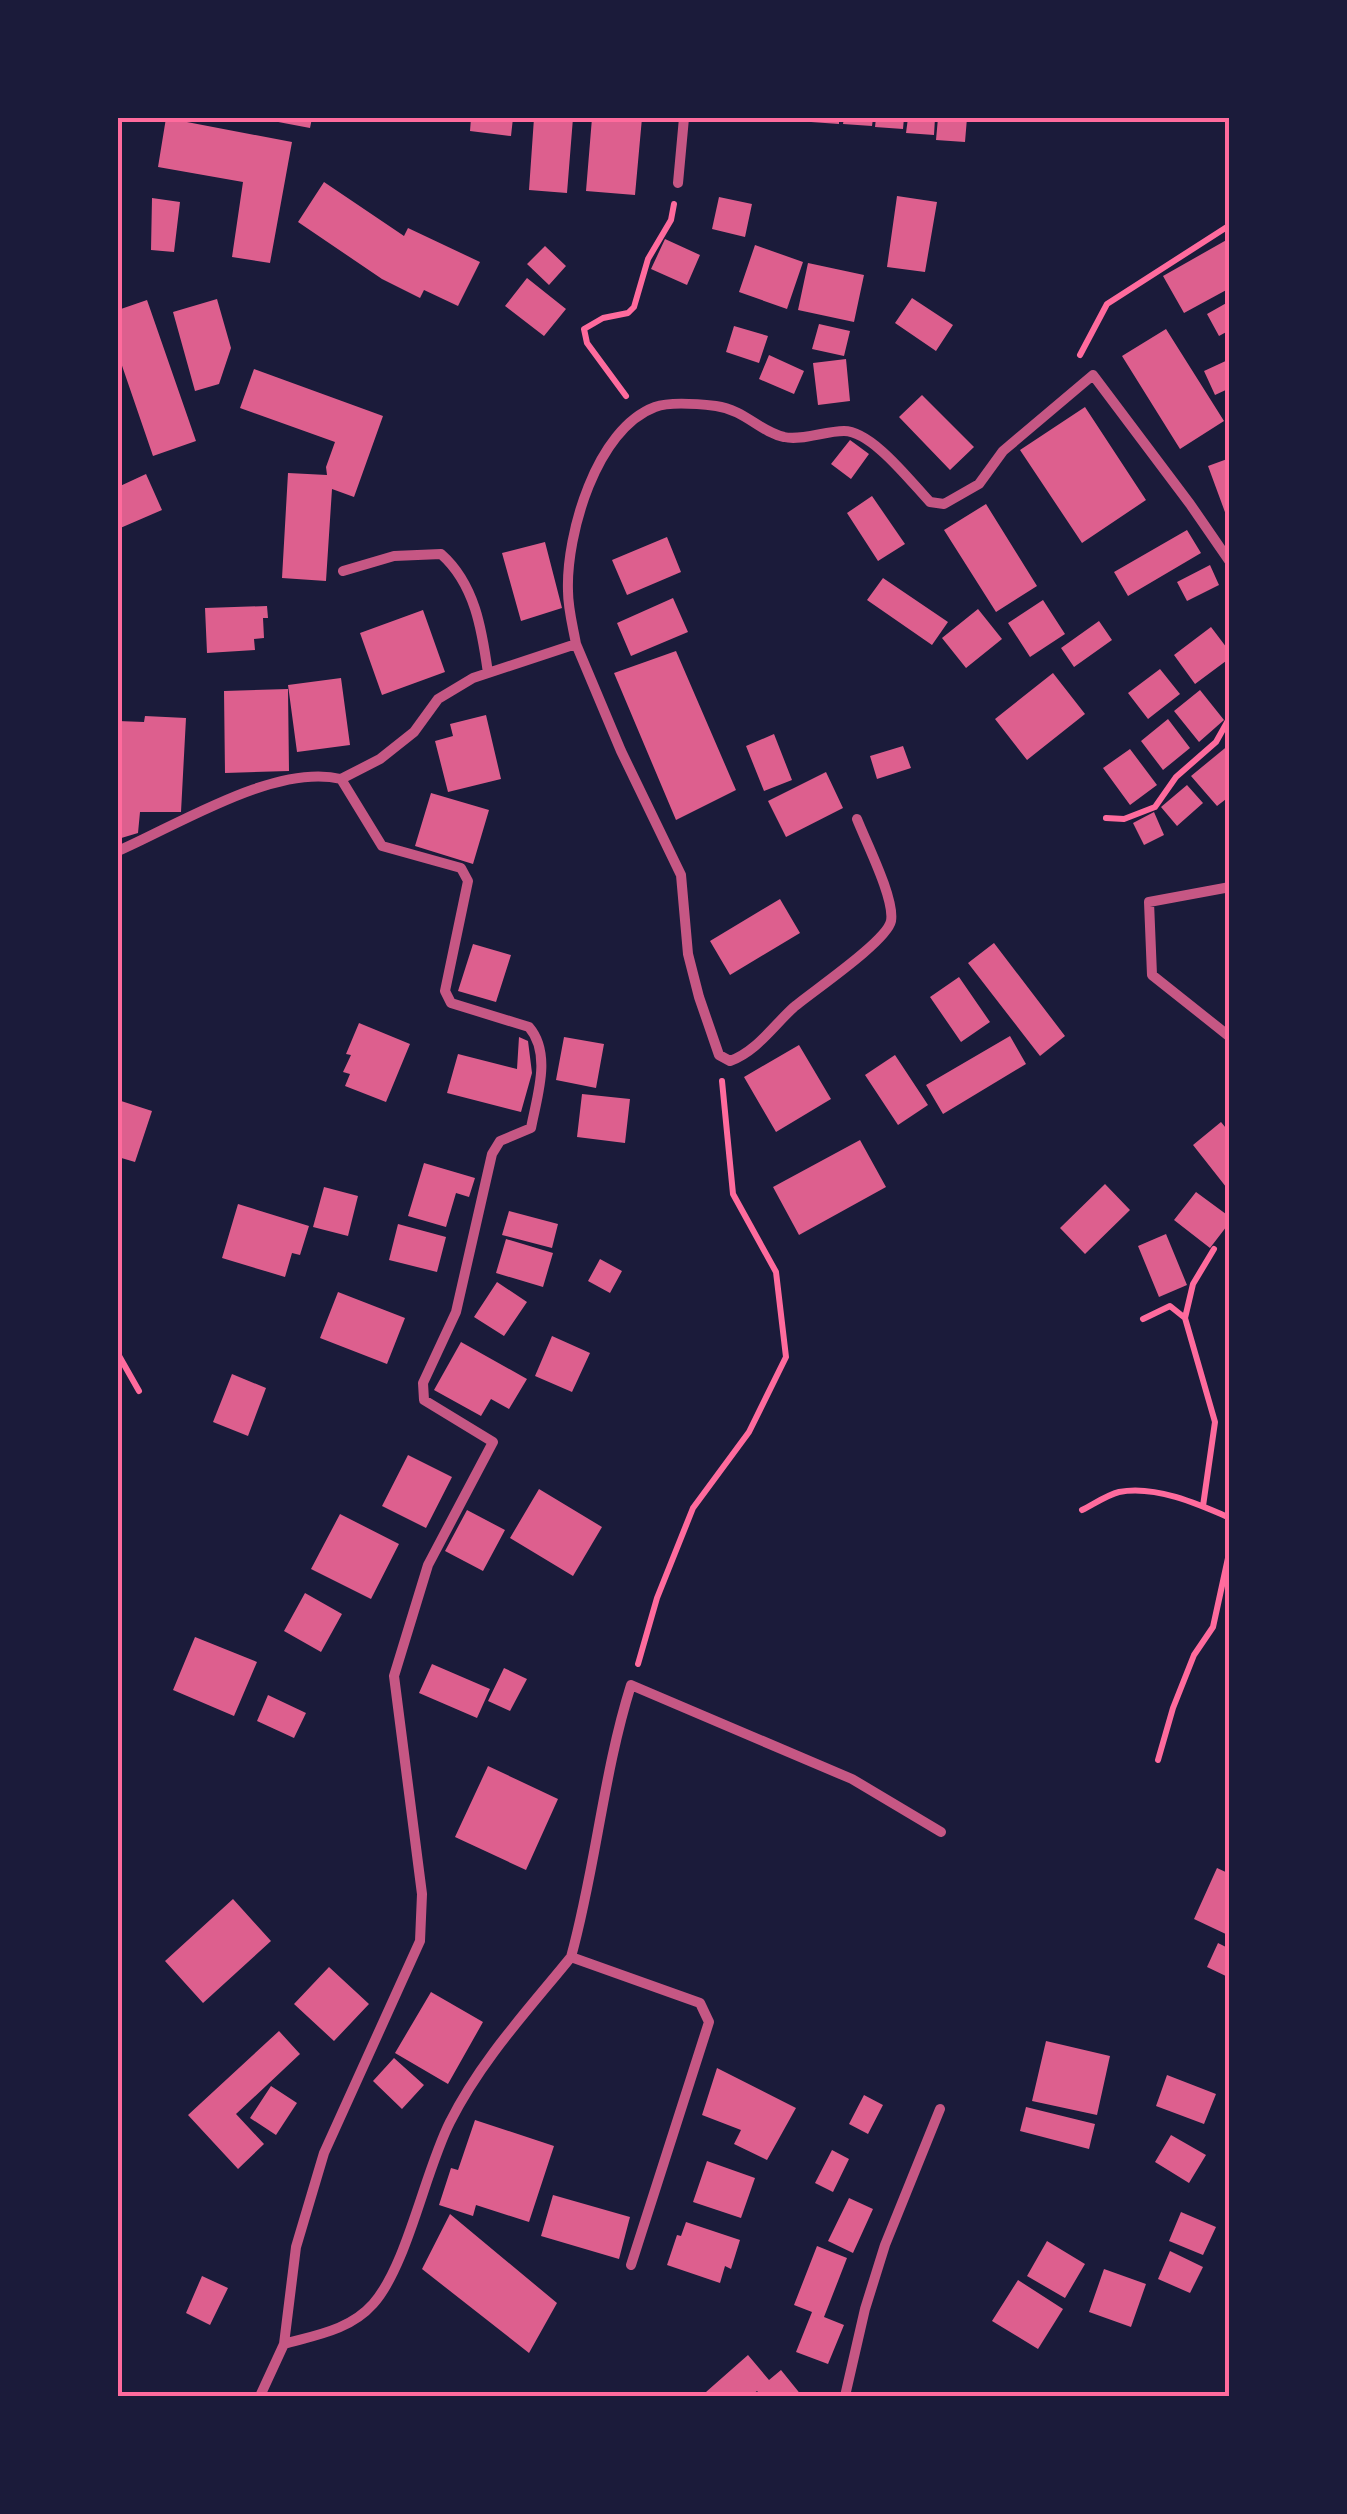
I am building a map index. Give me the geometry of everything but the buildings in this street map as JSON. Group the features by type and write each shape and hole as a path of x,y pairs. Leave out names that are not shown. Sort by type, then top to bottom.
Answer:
{"street":[{"path":"678,183 684,118"},
{"path":"857,819 890,907 891,924 879,940 792,1010 745,1055 730,1061 719,1055 698,998 688,954 680,875 576,644 568,593 576,527 596,470 631,421 657,406 719,406 748,416 772,434 788,439 817,432 850,431 869,439 930,502 944,504 979,484 1003,450 1092,376 1230,562"},
{"path":"343,572 394,556 441,554 458,568 474,604 488,673"},
{"path":"118,851 265,784 320,774 341,778 380,759 414,732 438,699 488,673 576,644"},
{"path":"260,2396 284,2344 296,2247 324,2153 420,1941 422,1894 394,1676 428,1564 493,1442 424,1400 423,1383 456,1312 492,1154 500,1141 532,1128 542,1068 537,1037 528,1027 451,1003 445,992 468,880 461,868 382,846 341,778"},
{"path":"1230,887 1149,902 1152,975 1230,1037"},
{"path":"284,2344 349,2325 374,2303 394,2267 449,2124 486,2061 571,1956 584,1910 616,1733 631,1686 852,1779 941,1832"},
{"path":"571,1956 700,2003 709,2022 632,2265"},
{"path":"845,2396 865,2309 885,2246 940,2108"}],"path":[{"path":"631,421 626,394 587,343 584,329 603,318 628,313 634,307 648,259 671,220 678,183"},
{"path":"1092,376 1080,354 1107,304 1230,225"},
{"path":"1106,818 1124,819 1156,807 1176,777 1216,742 1230,717"},
{"path":"631,1686 657,1598 693,1508 749,1432 786,1357 776,1272 733,1194 719,1055"},
{"path":"1202,1506 1215,1422 1185,1318 1193,1284 1214,1249"},
{"path":"1143,1319 1170,1306 1185,1318"},
{"path":"118,1354 139,1390"},
{"path":"1082,1510 1116,1492 1142,1490 1230,1518"},
{"path":"1158,1760 1172,1708 1194,1655 1214,1627 1230,1549"}]}
